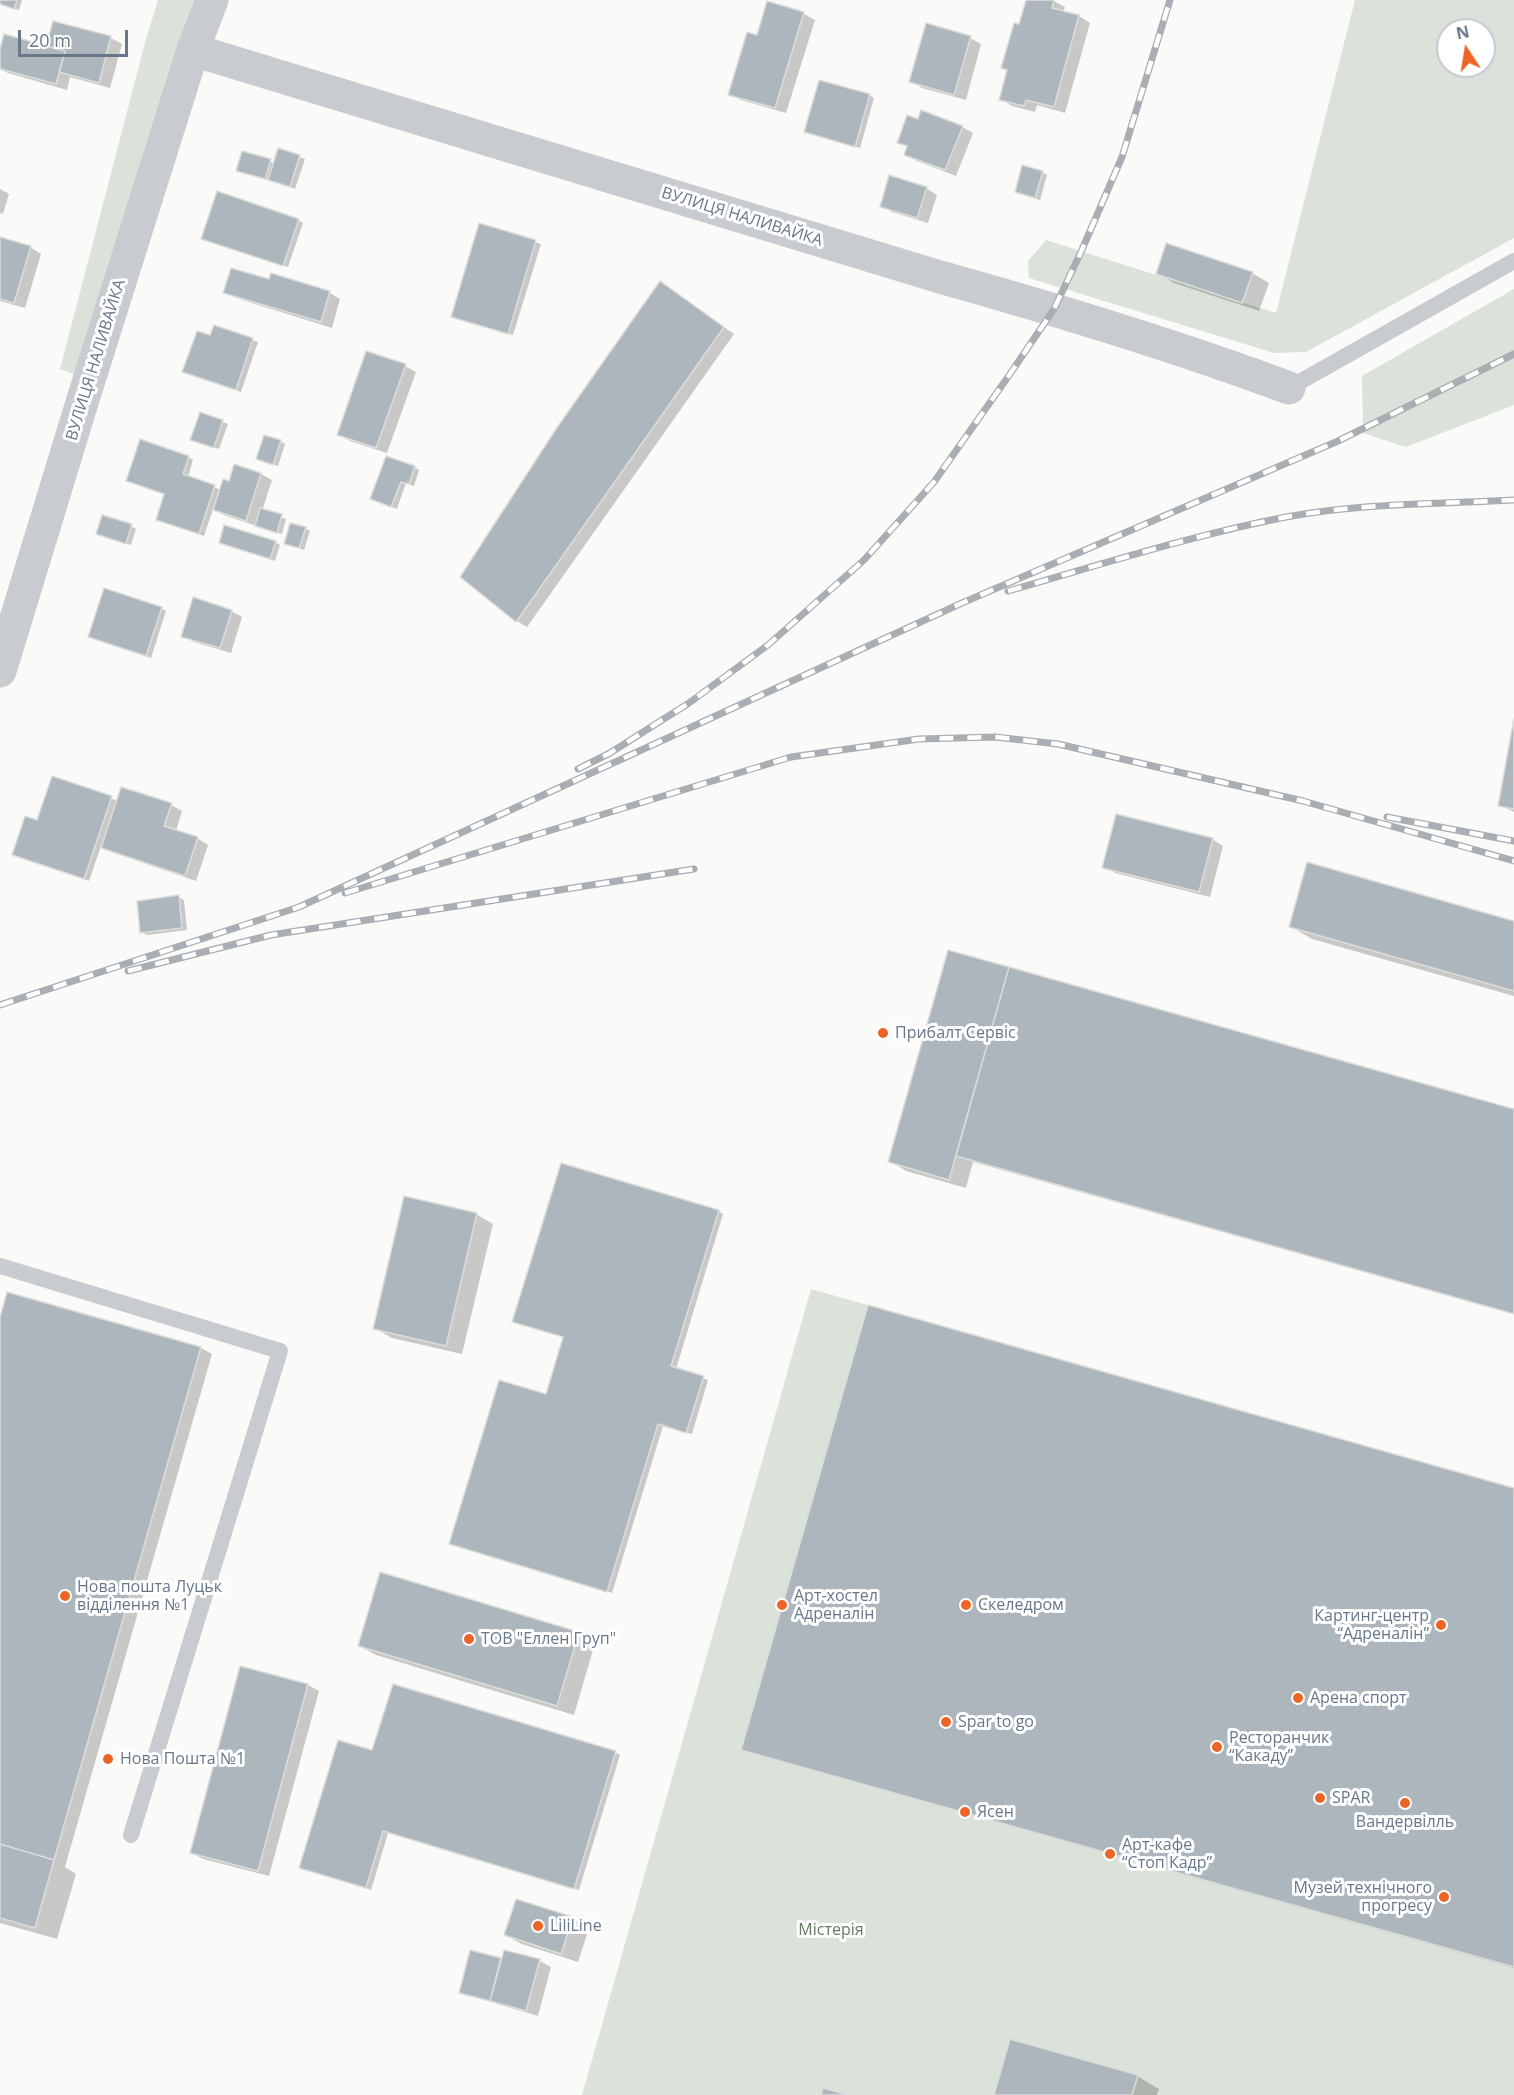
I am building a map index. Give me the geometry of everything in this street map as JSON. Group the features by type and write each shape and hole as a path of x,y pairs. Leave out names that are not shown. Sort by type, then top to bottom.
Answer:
{"street":[{"name":"ВУЛИЦЯ НАЛИВАЙКА","path":"0,671 193,50 212,0"},
{"name":"ВУЛИЦЯ НАЛИВАЙКА","path":"193,50 940,277 1054,309 1204,356 1289,388"}],"lane":[{"path":"1289,388 1514,261"},
{"path":"0,1266 280,1351 131,1835"}],"green space":[{"path":"158,0 200,0 74,374 60,369"},
{"path":"1355,0 1514,0 1514,238 1306,352 1274,353 1029,278 1028,261 1046,240 1276,313"},
{"path":"1514,289 1514,405 1406,447 1363,433 1362,376"},
{"name":"Містерія","path":"811,1289 1514,1488 1514,2095 582,2095"}],"building":[{"path":"0,0 17,0 14,9 0,4"},
{"path":"1026,0 1054,0 1052,8 1079,15 1054,107 1026,100 1024,106 999,100 1007,70 1001,68 1014,23 1019,24"},
{"path":"767,1 804,12 775,108 728,95 747,32 757,35"},
{"path":"53,21 111,36 99,83 59,72 65,51 46,46"},
{"path":"926,23 971,36 954,95 909,82"},
{"path":"4,34 65,51 56,84 0,69 0,49"},
{"path":"819,80 870,94 855,147 804,132"},
{"path":"921,110 963,126 945,170 904,155 907,146 897,143 907,115 918,119"},
{"path":"278,148 300,155 290,187 268,180"},
{"path":"242,151 271,159 265,179 236,171"},
{"path":"1022,165 1043,171 1035,198 1015,192"},
{"path":"889,175 927,187 917,218 880,207"},
{"path":"217,191 299,219 283,266 201,239"},
{"path":"479,223 536,240 508,334 451,317"},
{"path":"0,237 31,246 14,303 0,299"},
{"path":"1166,243 1253,272 1242,303 1156,274"},
{"path":"231,268 269,279 271,273 330,291 321,322 223,293"},
{"path":"660,281 724,327 516,622 460,577 556,429"},
{"path":"214,325 253,338 236,390 182,372 197,331 210,335"},
{"path":"366,351 406,364 376,448 337,435"},
{"path":"200,412 223,420 214,448 190,440"},
{"path":"264,435 281,440 273,465 256,459"},
{"path":"140,439 189,456 183,474 215,485 199,534 156,520 164,494 126,481"},
{"path":"386,456 415,466 409,484 401,482 391,507 370,499"},
{"path":"234,464 261,473 246,521 213,510 223,479 229,481"},
{"path":"260,508 282,514 277,533 255,526"},
{"path":"102,515 132,524 126,544 96,534"},
{"path":"290,523 306,527 299,548 284,544"},
{"path":"224,525 276,541 270,559 219,543"},
{"path":"104,588 162,607 146,656 88,637"},
{"path":"193,597 232,610 220,648 181,637"},
{"path":"1514,718 1514,809 1498,806"},
{"path":"52,776 112,796 84,879 12,855 25,816 37,820"},
{"path":"121,787 172,803 164,826 198,837 185,876 101,848"},
{"path":"1116,814 1213,838 1199,892 1102,868"},
{"path":"1307,862 1514,921 1514,991 1289,927"},
{"path":"179,895 182,928 140,933 137,901"},
{"path":"948,950 1009,967 949,1180 888,1162"},
{"path":"1009,967 1514,1109 1514,1314 956,1156"},
{"path":"561,1163 719,1210 671,1366 704,1376 686,1433 658,1424 607,1592 449,1544 499,1380 546,1394 563,1337 512,1322"},
{"path":"404,1196 477,1213 446,1346 373,1329"},
{"name":"Нова пошта Луцьк відділення №1","path":"7,1292 201,1347 54,1860 0,1844 0,1317"},
{"path":"868,1305 1514,1488 1514,1967 741,1750"},
{"name":"ТОВ \"Еллен Груп\"","path":"380,1572 579,1632 557,1706 358,1646"},
{"path":"240,1666 308,1684 258,1871 190,1853"},
{"path":"393,1684 616,1751 574,1889 383,1831 366,1888 299,1868 338,1740 372,1750"},
{"path":"0,1844 54,1860 35,1928 0,1918"},
{"name":"LiliLine","path":"516,1899 573,1917 561,1954 504,1935"},
{"path":"470,1950 501,1958 490,2001 459,1993"},
{"path":"504,1950 540,1959 526,2011 490,2001"},
{"path":"1010,2039 1138,2075 1132,2095 994,2095"},
{"path":"823,2088 848,2095 821,2095"}],"railway":[{"path":"578,769 610,753 689,703 768,645 864,560 934,482 1054,309 1122,157 1170,0"},
{"path":"0,1005 299,907 962,603 1338,441 1514,354"},
{"path":"1008,591 1181,541 1286,517 1343,509 1514,500"},
{"path":"345,893 791,757 919,739 995,737 1058,744 1303,801 1514,861"},
{"path":"1387,817 1514,841"},
{"path":"128,971 271,935 694,869"}],"place":[{"name":"Прибалт Сервіс","path":"883,1033"},
{"name":"Нова пошта Луцьк відділення №1","path":"65,1596"},
{"name":"Арт-хостел Адреналін","path":"782,1605"},
{"name":"Скеледром","path":"966,1605"},
{"name":"Картинг-центр “Адреналін”","path":"1441,1625"},
{"name":"ТОВ \"Еллен Груп\"","path":"469,1639"},
{"name":"Арена спорт","path":"1298,1698"},
{"name":"Spar to go","path":"946,1722"},
{"name":"Ресторанчик “Какаду”","path":"1217,1747"},
{"name":"Нова Пошта №1","path":"108,1759"},
{"name":"SPAR","path":"1320,1798"},
{"name":"Вандервілль","path":"1405,1803"},
{"name":"Ясен","path":"965,1812"},
{"name":"Арт-кафе “Стоп Кадр”","path":"1110,1854"},
{"name":"Музей технічного прогресу","path":"1444,1897"},
{"name":"LiliLine","path":"538,1926"}]}
